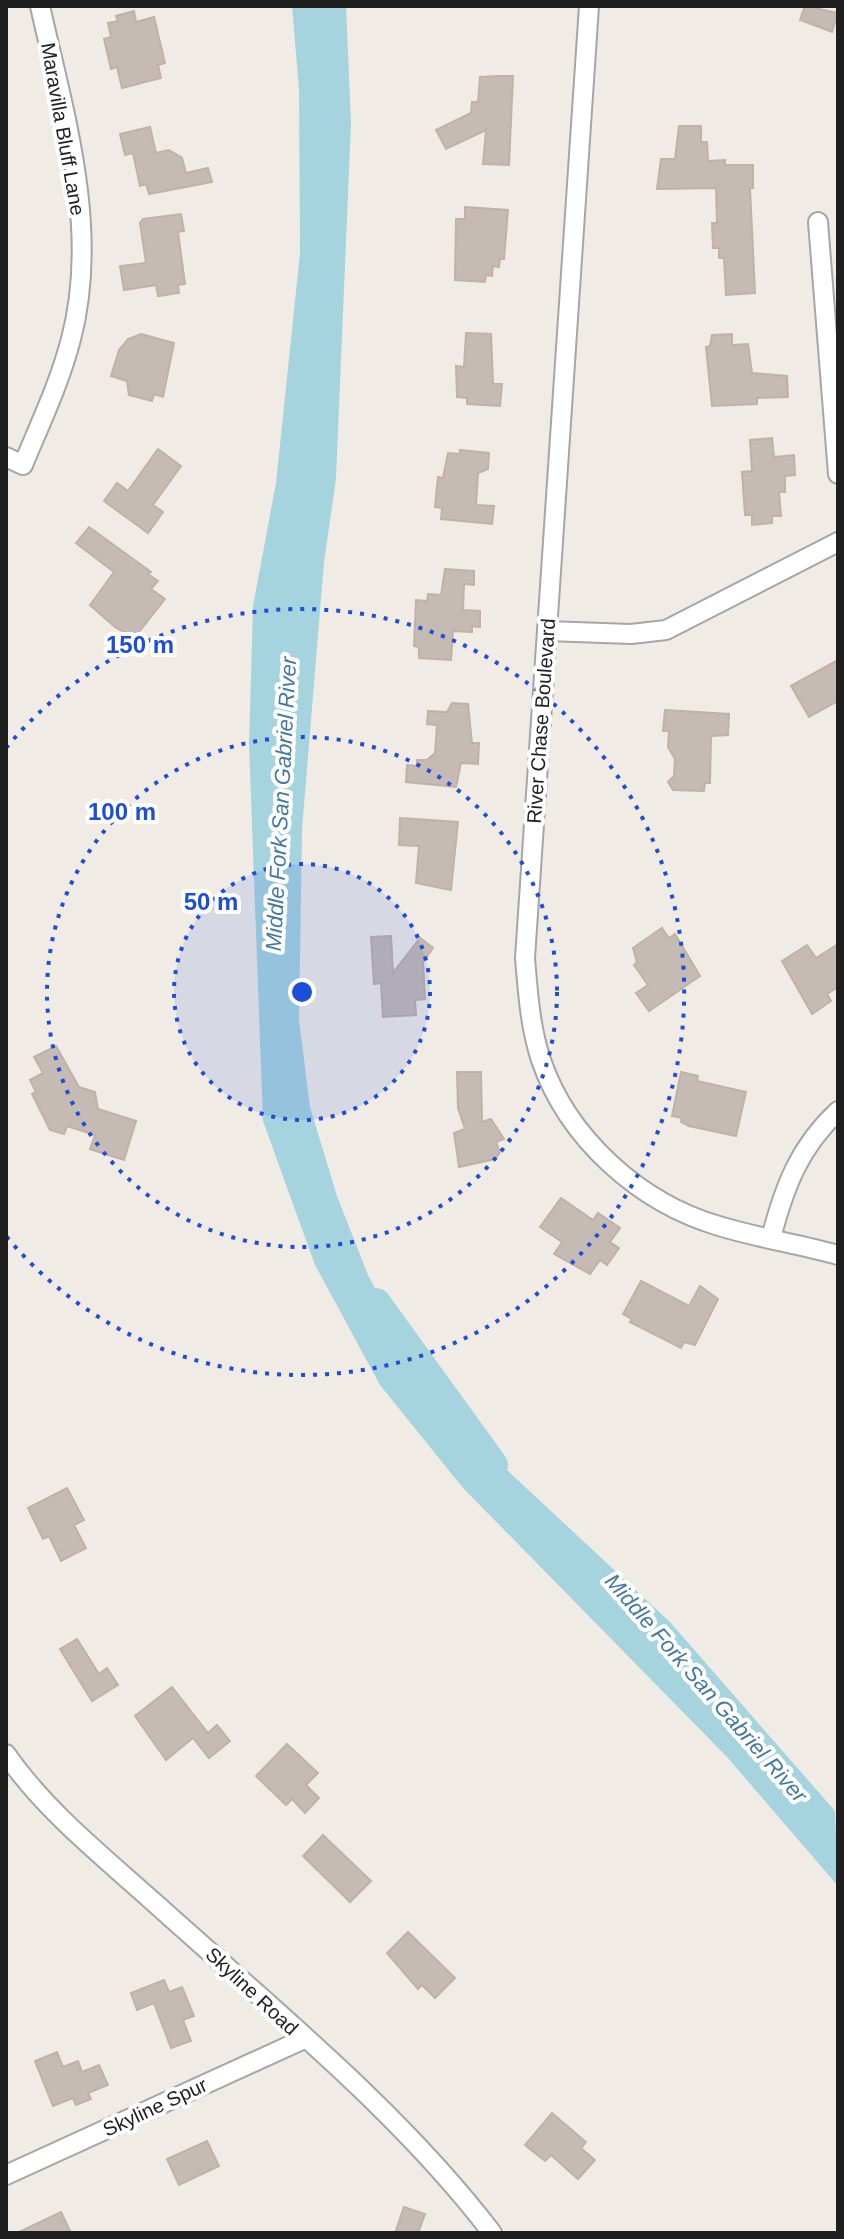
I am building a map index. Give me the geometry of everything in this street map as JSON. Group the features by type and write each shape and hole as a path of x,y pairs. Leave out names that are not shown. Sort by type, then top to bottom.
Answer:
{"street":[{"name":"Maravilla Bluff Lane","path":"6,457 23,465 71,338 80,275 81,204 40,6"},
{"name":"River Chase Boulevard","path":"589,6 525,958 529,1015 542,1062 566,1111 602,1157 635,1185 672,1207 718,1226 838,1255"},
{"path":"818,222 838,474"},
{"path":"547,631 631,634 666,630 838,542"},
{"path":"771,1238 797,1159 817,1130 838,1111"},
{"name":"Skyline Road","path":"6,1754 82,1837 360,2088 429,2159 492,2233"},
{"name":"Skyline Spur","path":"6,2175 304,2039"}],"water":[{"path":"292,6 346,6 351,123 336,479 324,562 302,830 299,1020 310,1107 337,1196 368,1275 420,1375 478,1443 670,1622 835,1811 838,1886 727,1757 463,1488 380,1385 315,1265 263,1121 249,744 253,606 276,483 300,253 299,90"}],"building":[{"path":"805,6 838,13 832,32 800,20"},
{"path":"134,11 136,22 154,17 165,63 158,65 161,78 122,88 117,67 111,69 104,39 111,37 108,23 118,21 116,16"},
{"path":"513,76 509,165 483,164 486,130 446,149 436,130 471,113 472,102 478,102 480,77"},
{"path":"679,126 701,126 701,142 707,142 708,161 725,160 725,165 753,165 753,188 750,188 755,293 726,295 724,258 719,258 719,248 713,248 712,223 717,223 716,188 657,189 661,159 675,159"},
{"path":"150,127 156,153 169,150 182,158 186,173 208,168 212,182 149,194 146,184 140,186 133,153 125,155 120,134"},
{"path":"465,207 508,210 504,259 500,259 499,267 493,266 492,276 486,275 485,282 455,280 456,219 465,219"},
{"path":"181,214 184,231 178,232 185,284 178,285 179,293 158,296 156,285 124,290 120,266 146,263 140,223 143,219"},
{"path":"466,333 491,334 493,384 502,384 500,406 467,404 467,398 457,397 456,366 464,367"},
{"path":"141,334 174,343 163,397 154,394 152,401 129,395 127,381 111,376 119,350 128,339"},
{"path":"732,334 732,345 748,344 752,373 787,376 788,397 757,398 757,404 712,406 706,347 710,346 712,335"},
{"path":"772,438 774,457 794,455 795,475 785,476 785,492 779,492 781,516 772,516 772,523 752,525 752,515 745,515 742,472 752,471 750,440"},
{"path":"158,449 181,466 153,505 163,512 148,533 104,501 117,483 128,491"},
{"path":"460,450 489,453 488,469 478,473 476,505 494,506 492,524 441,519 442,508 435,507 438,477 443,478 448,453 460,454"},
{"path":"89,527 151,572 148,574 158,581 151,589 165,599 135,637 116,628 90,605 114,572 76,543"},
{"path":"445,569 474,571 474,585 464,584 463,610 480,611 480,627 472,626 472,632 453,631 451,660 419,658 419,647 414,646 416,600 427,601 428,594 441,595"},
{"path":"838,660 838,701 809,717 791,686"},
{"path":"452,703 468,704 472,743 479,743 478,764 461,763 456,787 406,782 407,765 417,766 417,760 427,760 435,753 437,725 427,724 428,711 447,712"},
{"path":"665,710 729,714 728,735 711,736 710,783 705,783 704,791 673,790 668,782 674,776 675,759 668,747 669,731 663,731"},
{"path":"400,818 458,822 451,890 416,883 419,846 399,845"},
{"path":"662,928 669,938 675,934 700,976 649,1011 636,993 648,985 634,965 637,962 633,948"},
{"path":"391,936 393,973 420,938 433,948 423,962 425,999 415,1000 416,1015 383,1017 381,983 374,984 371,937"},
{"path":"838,944 838,987 827,994 831,1001 812,1014 782,961 807,945 816,958"},
{"path":"56,1046 79,1087 95,1092 98,1109 136,1121 124,1160 90,1149 95,1135 67,1126 64,1134 50,1130 32,1094 36,1092 30,1080 43,1073 34,1057"},
{"path":"457,1072 481,1072 482,1122 491,1119 504,1139 496,1142 500,1152 495,1159 459,1167 454,1133 465,1129 458,1108"},
{"path":"681,1072 698,1076 697,1081 746,1092 736,1136 689,1126 681,1122 682,1118 672,1116"},
{"path":"561,1198 593,1220 598,1213 620,1228 610,1242 619,1248 607,1265 600,1260 590,1274 554,1254 562,1242 540,1227"},
{"path":"641,1281 689,1306 700,1286 718,1299 695,1345 684,1342 681,1348 630,1322 632,1319 623,1314"},
{"path":"67,1488 84,1520 74,1525 86,1548 61,1561 49,1536 43,1539 28,1508"},
{"path":"77,1639 99,1674 107,1668 118,1685 92,1701 60,1649"},
{"path":"172,1687 208,1733 217,1725 230,1741 209,1758 193,1738 166,1760 135,1716"},
{"path":"287,1744 318,1773 306,1785 319,1798 305,1813 292,1799 286,1805 256,1776"},
{"path":"323,1835 371,1881 350,1902 303,1856"},
{"path":"408,1932 455,1978 435,1998 422,1985 418,1989 387,1953"},
{"path":"164,1980 169,1992 182,1987 194,2016 183,2020 191,2041 171,2048 154,2003 137,2010 131,1993"},
{"path":"57,2052 63,2067 78,2061 82,2072 99,2065 108,2085 88,2093 91,2099 76,2105 73,2098 53,2106 35,2061"},
{"path":"552,2113 586,2142 581,2148 595,2160 578,2179 551,2155 545,2161 525,2145"},
{"path":"207,2141 219,2166 179,2185 167,2159"},
{"path":"404,2207 425,2214 418,2233 395,2233"},
{"path":"61,2212 71,2233 17,2233"}],"waterway":[{"name":"Middle Fork San Gabriel River","path":"376,1303 493,1465"}]}
